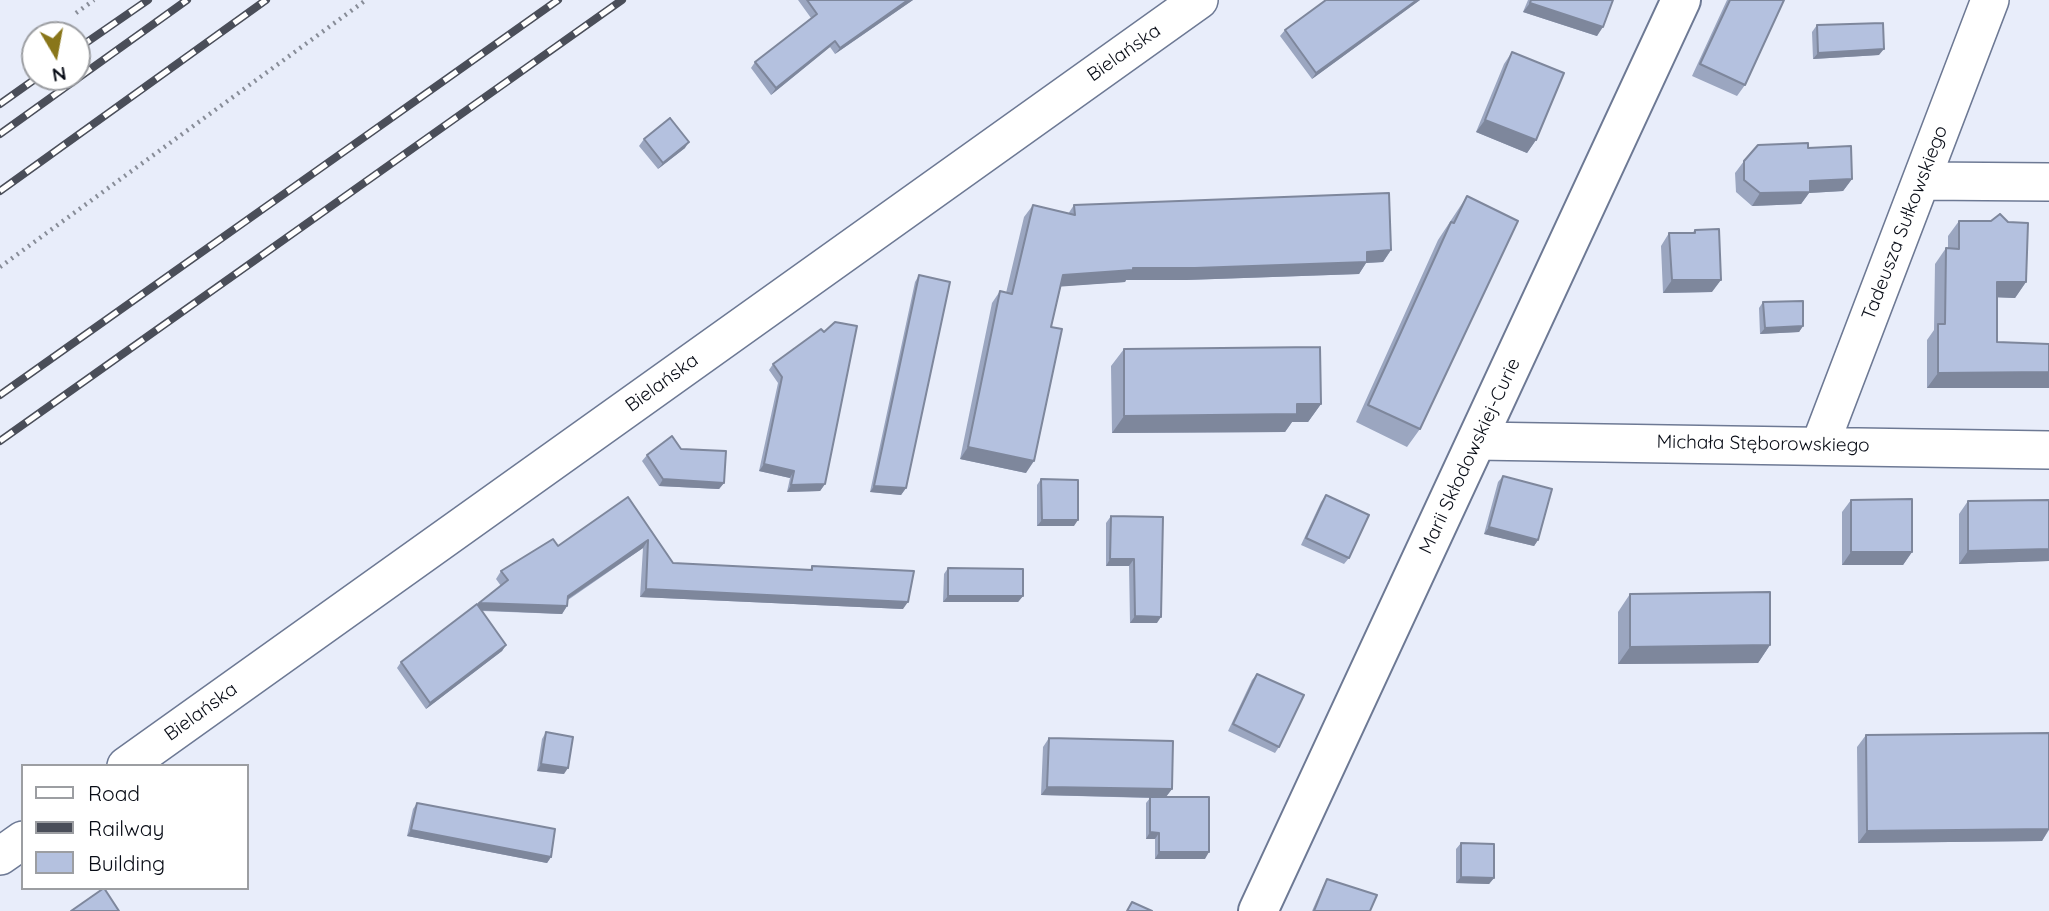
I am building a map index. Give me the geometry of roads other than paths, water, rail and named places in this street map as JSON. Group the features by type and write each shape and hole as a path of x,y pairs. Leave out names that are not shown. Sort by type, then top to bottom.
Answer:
{"street":[{"name":"Bielańska","path":"130,764 1199,0"},
{"name":"Marii Skłodowskiej-Curie","path":"1258,911 1681,0"},
{"name":"Tadeusza Sułkowskiego","path":"1819,445 1990,0"},
{"path":"1922,181 2049,182"},
{"name":"Michała Stęborowskiego","path":"1477,441 2049,450"},
{"path":"0,856 21,841"}],"railway":[{"path":"91,39 148,0"},
{"path":"0,134 187,0"},
{"path":"0,191 266,0"},
{"path":"0,395 558,0"},
{"path":"0,441 622,0"},
{"path":"0,104 21,89"}]}
